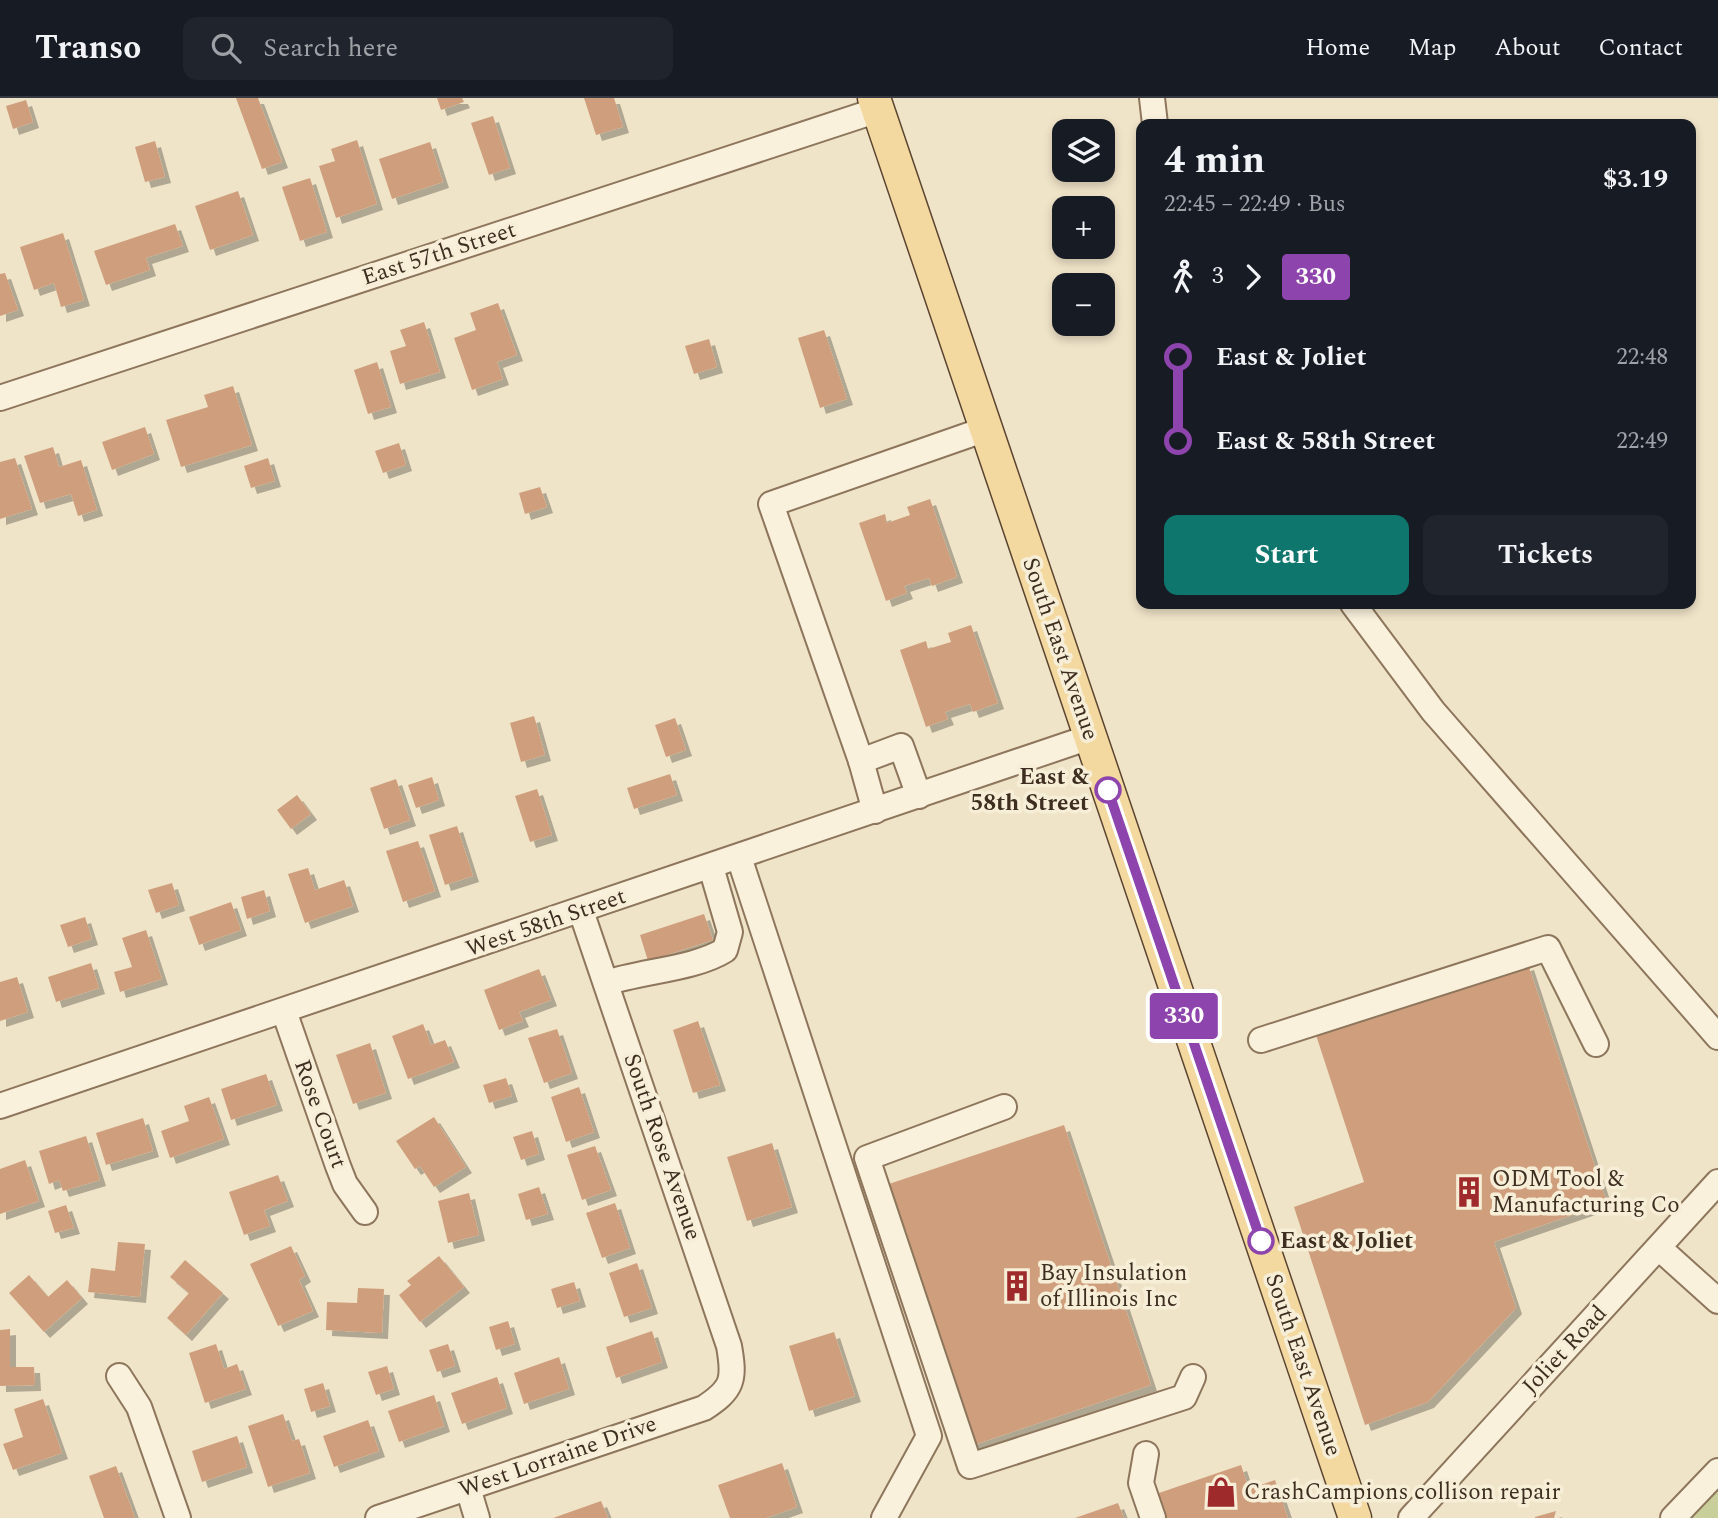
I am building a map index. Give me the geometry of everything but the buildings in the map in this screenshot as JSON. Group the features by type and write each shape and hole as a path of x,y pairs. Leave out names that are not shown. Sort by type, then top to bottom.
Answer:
{"main road":[{"name":"South East Avenue","path":"876,104 1355,1518"}],"street":[{"path":"1152,98 1154,119"},
{"name":"East 57th Street","path":"0,398 876,104"},
{"path":"875,811 861,761 771,504 986,429"},
{"path":"1357,609 1433,711 1718,1037"},
{"name":"West 58th Street","path":"0,1106 1090,737"},
{"path":"861,761 901,746 919,796"},
{"path":"739,857 929,1436 884,1518"},
{"path":"606,983 626,976 674,967 724,950 730,932 711,867"},
{"name":"South Rose Avenue","path":"582,911 729,1346 733,1365 731,1385"},
{"path":"1261,1040 1548,947 1596,1044"},
{"name":"Rose Court","path":"284,1012 345,1184 365,1212"},
{"path":"1004,1107 867,1158 970,1466 1184,1397 1193,1377"},
{"name":"Joliet Road","path":"1411,1518 1718,1182"},
{"path":"1659,1248 1718,1301"},
{"path":"119,1377 139,1407 178,1518"},
{"name":"West Lorraine Drive","path":"378,1518 704,1408 731,1385"},
{"path":"1146,1454 1141,1483 1153,1518"},
{"path":"1673,1518 1718,1471"},
{"path":"468,1488 477,1518"}],"green space":[{"path":"1718,1483 1718,1518 1685,1518"}],"bus line":[{"name":"330","path":"1108,790 1261,1241"}],"place":[{"name":"East & 58th Street","path":"1108,790"},
{"name":"ODM Tool & Manufacturing Co","path":"1469,1192"},
{"name":"East & Joliet","path":"1261,1241"},
{"name":"Bay Insulation of Illinois Inc","path":"1017,1286"},
{"name":"CrashCampions collison repair","path":"1221,1492"}]}
